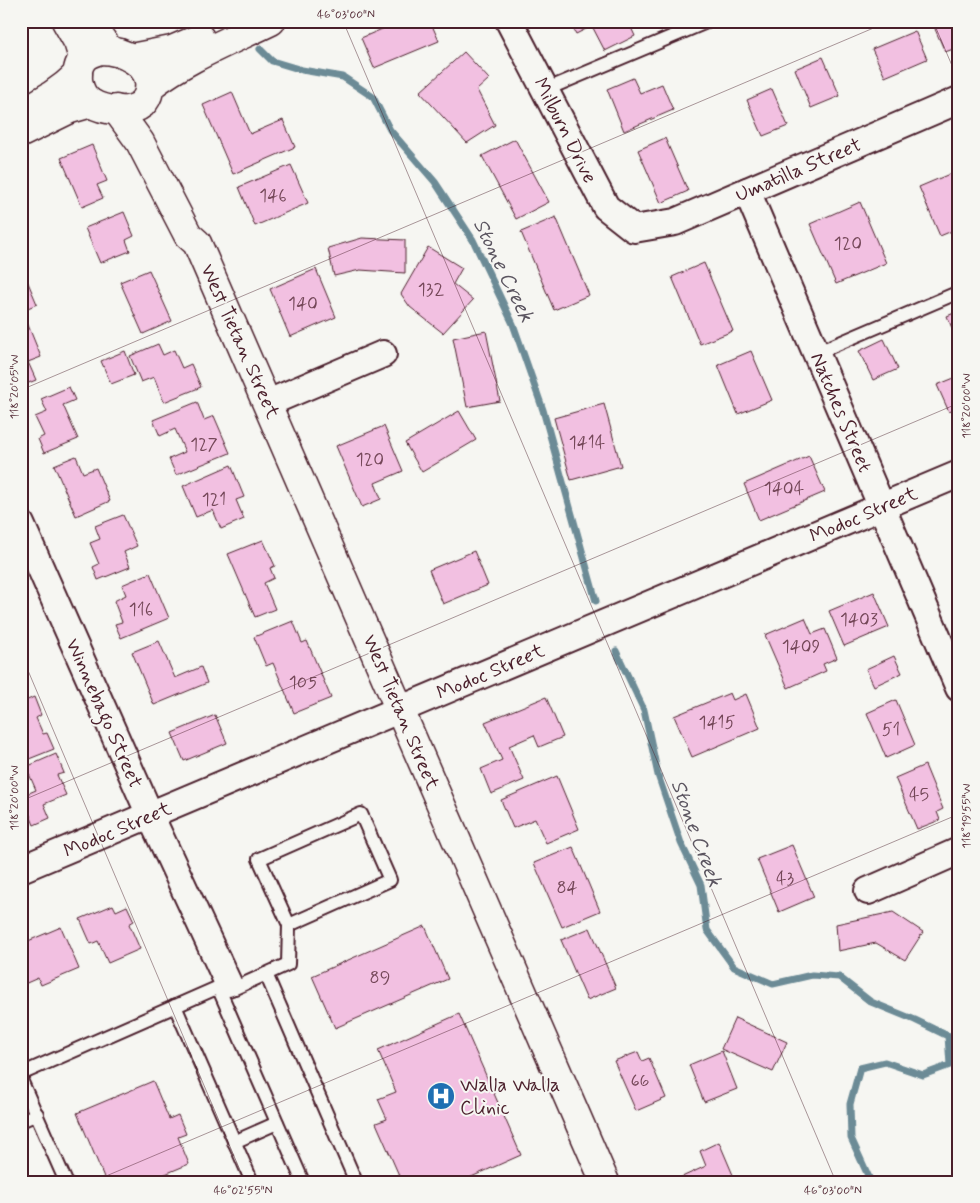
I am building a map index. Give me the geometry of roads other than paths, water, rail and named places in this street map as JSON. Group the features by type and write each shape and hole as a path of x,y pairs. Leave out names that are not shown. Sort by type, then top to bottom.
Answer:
{"main road":[{"path":"66,21 78,42 81,66 78,83 83,94 103,106"},
{"path":"88,21 120,54 145,68 147,94"},
{"path":"21,112 46,100 66,86 90,53 100,50 120,54 172,50 241,21"},
{"path":"21,133 70,109 103,106 127,110 137,108 147,94 175,68 271,21"},
{"name":"West Tietan Street","path":"147,94 150,123 188,195 199,229 197,243"},
{"name":"West Tietan Street","path":"103,106 140,142 188,234 197,243 606,1182"}],"street":[{"name":"Milburn Drive","path":"510,21 606,206 634,229"},
{"name":"Umatilla Street","path":"634,229 674,222 959,100"},
{"name":"Natches Street","path":"747,191 882,506 954,661 959,688"},
{"path":"268,403 383,354"},
{"name":"Modoc Street","path":"21,869 959,474"},
{"name":"Winnebago Street","path":"21,524 223,985"},
{"path":"868,890 959,851"}],"lane":[{"path":"545,90 709,21"},
{"path":"816,353 959,292"},
{"path":"21,1074 223,985 235,988 288,964 289,925 259,859 361,814 390,880 289,925"},
{"path":"266,974 356,1182"},
{"path":"223,985 277,1123 303,1182"},
{"path":"175,1006 252,1182"},
{"path":"21,1080 66,1182"},
{"path":"21,1121 37,1114"},
{"path":"234,1142 277,1123"}],"waterway":[{"name":"Stone Creek","path":"260,49 272,61 302,70 343,77 373,97 390,130 435,182 473,240 513,324 543,410 596,601"},
{"name":"Stone Creek","path":"616,651 644,710 658,775 681,843 701,885 707,930 734,967 773,984 812,975 839,977 871,1002 948,1036 950,1065 923,1075 885,1062 860,1068 850,1104 851,1138 871,1182"}],"place":[{"name":"Walla Walla Clinic","path":"441,1096"}]}
